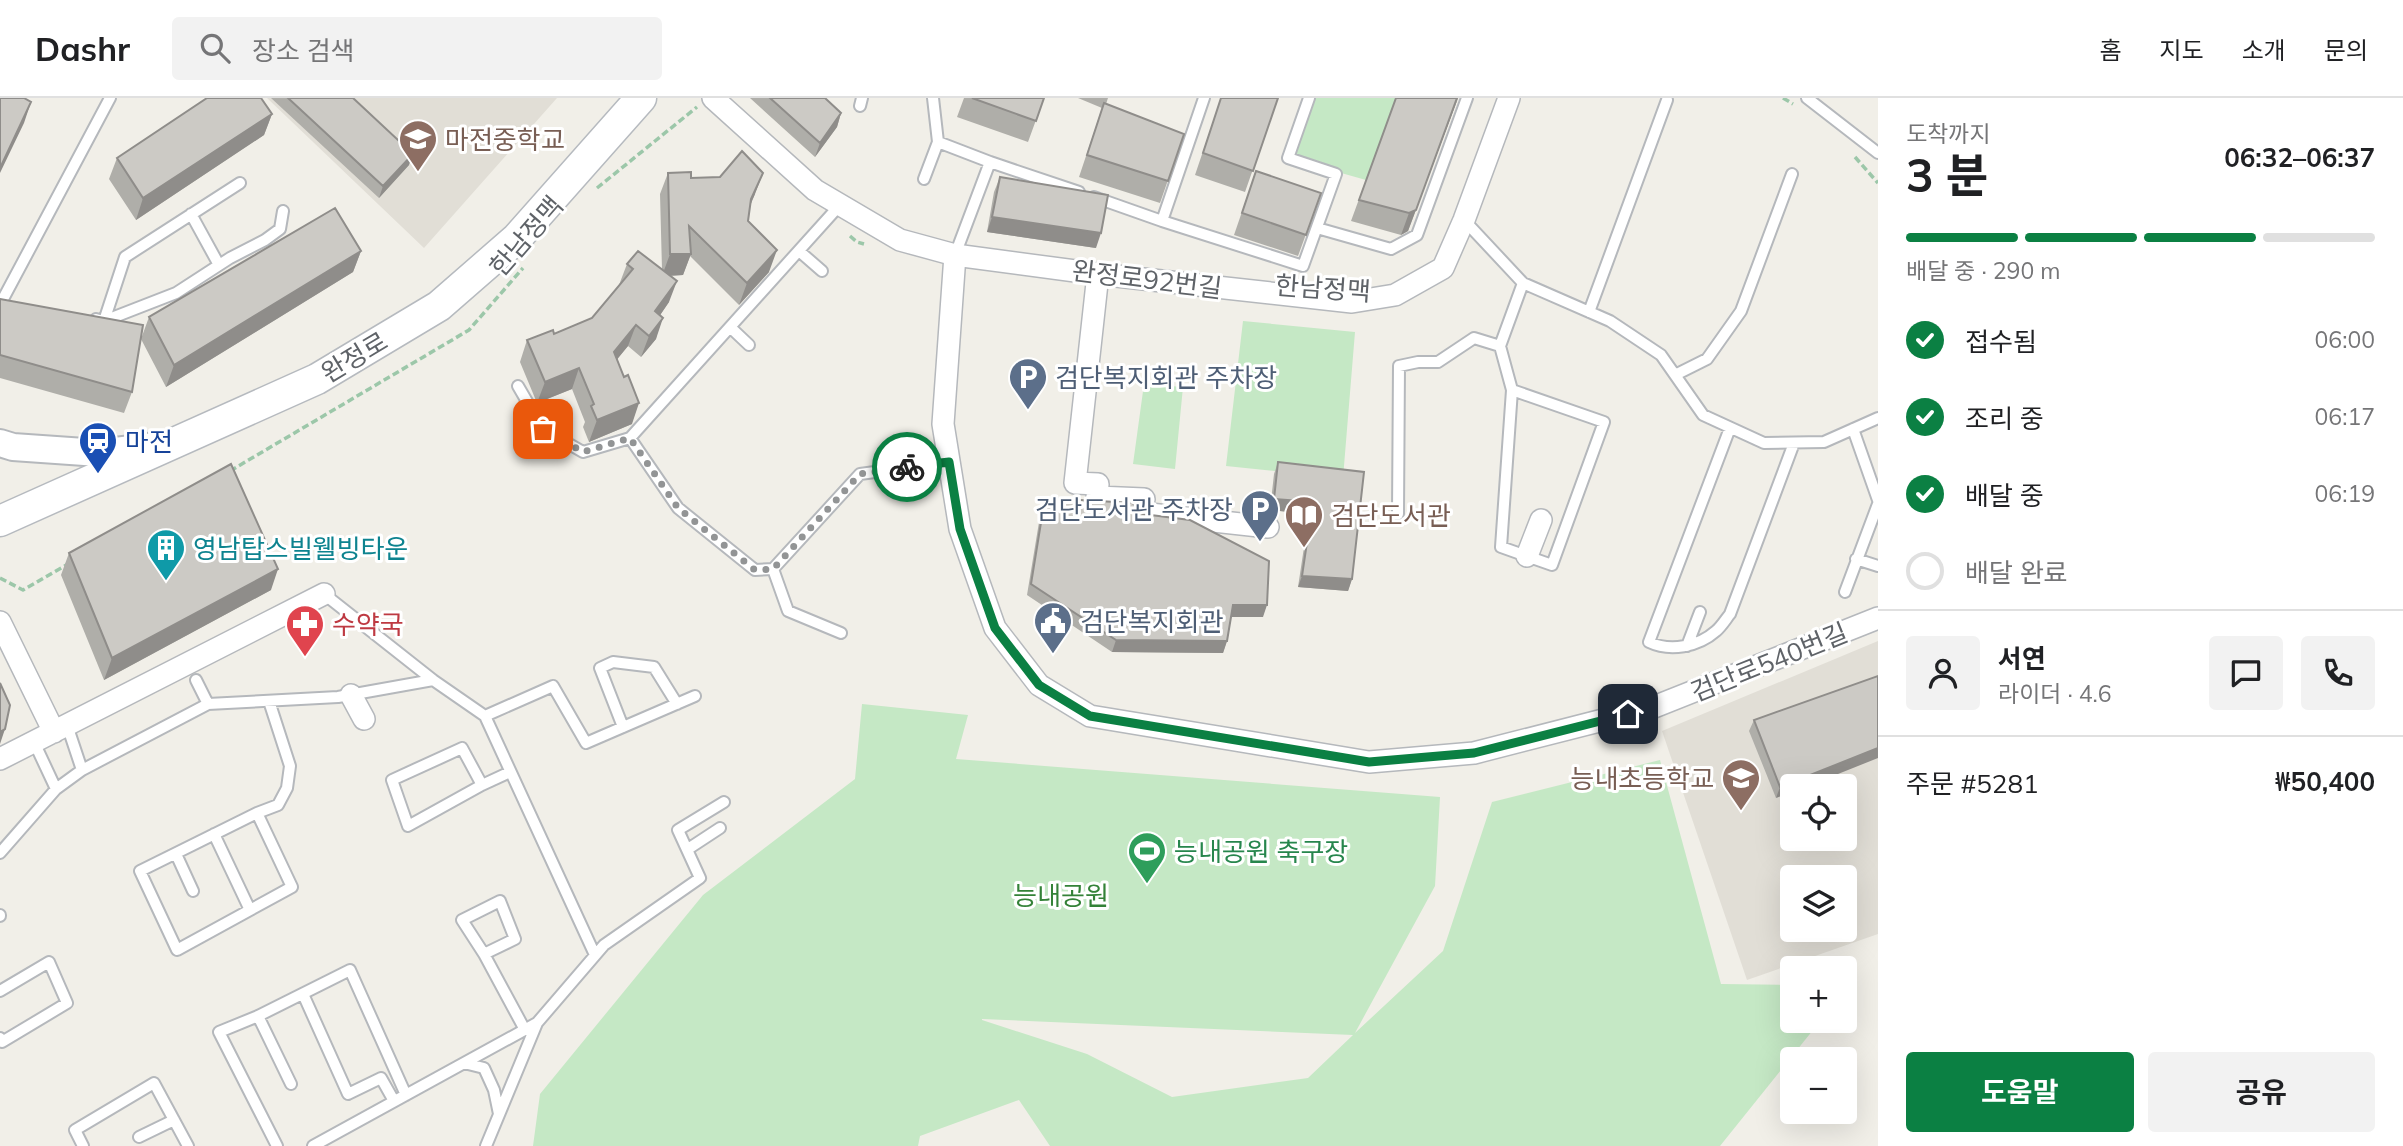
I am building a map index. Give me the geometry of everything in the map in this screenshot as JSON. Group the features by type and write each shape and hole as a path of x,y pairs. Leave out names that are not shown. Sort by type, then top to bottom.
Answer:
{"main road":[{"name":"완정로","path":"0,522 317,379 439,306 517,238 641,98"}],"street":[{"name":"완정로92번길","path":"706,101 815,190 834,212 900,240 955,255 1352,302 1395,295 1443,268 1464,220 1509,98"},
{"name":"검단로540번길","path":"955,255 943,424 960,529 995,628 1039,685 1090,716 1369,762 1474,753 1654,707 1878,618"},
{"path":"1098,274 1075,483 1098,484 1097,497 1143,499 1142,513 1268,527"},
{"path":"0,443 13,447 99,453 175,443"},
{"path":"1527,556 1541,520"},
{"path":"0,759 324,594"},
{"path":"0,622 61,729"},
{"path":"351,695 363,719"}],"lane":[{"path":"15,304 1,301 110,98"},
{"path":"924,179 938,142 933,98"},
{"path":"1162,221 1204,98"},
{"path":"938,142 1162,221 1303,266 1336,174 1288,158 1309,98"},
{"path":"1317,228 1391,249 1417,235 1466,98"},
{"path":"1807,98 1878,153"},
{"path":"1589,312 1667,100"},
{"path":"955,255 990,162"},
{"path":"1675,376 1707,359 1741,311 1792,174"},
{"path":"104,321 125,257 240,183"},
{"path":"78,316 104,321 176,293 280,229 284,211"},
{"path":"519,386 543,429 583,452 630,438 834,212"},
{"path":"191,215 219,265"},
{"path":"1464,220 1523,283 1610,321 1661,355 1703,415 1730,428 1764,443 1824,442 1878,418"},
{"path":"799,251 822,271"},
{"path":"1512,390 1604,422 1552,565 1501,547 1512,390 1500,346 1523,283"},
{"path":"730,327 749,345"},
{"path":"1398,514 1399,366 1438,362 1474,338 1500,346"},
{"path":"1730,428 1649,642 1661,647 1687,646 1716,632 1730,614 1794,443"},
{"path":"1844,592 1878,502 1853,429"},
{"path":"630,438 678,508 755,570 773,569 860,474 949,462"},
{"path":"1856,559 1878,566"},
{"path":"773,569 788,611 841,633"},
{"path":"324,594 433,680 485,716 595,955"},
{"path":"1687,646 1700,612"},
{"path":"623,727 600,668 613,662 654,667 677,704"},
{"path":"197,680 208,704"},
{"path":"0,853 56,789 82,770 208,704 351,695 433,680"},
{"path":"485,716 553,686 586,743 695,696"},
{"path":"257,813 292,887 177,950 140,871 257,813 278,805 287,788 290,766 269,701"},
{"path":"61,729 82,770"},
{"path":"34,742 56,789"},
{"path":"482,785 462,748 392,780 408,826 510,772"},
{"path":"486,1146 537,1023 604,944 700,878 678,830 724,802"},
{"path":"688,849 720,828"},
{"path":"214,834 250,910"},
{"path":"176,854 193,891"},
{"path":"484,954 515,939 500,901 462,920 484,954 525,1030"},
{"path":"0,991 49,962 67,1003 2,1042 0,1038"},
{"path":"277,1146 219,1031 258,1016 351,970 406,1095"},
{"path":"303,994 348,1094 381,1078 394,1101"},
{"path":"258,1016 291,1084"},
{"path":"313,1146 537,1023"},
{"path":"464,1063 484,1068 494,1090 499,1114"},
{"path":"83,1146 75,1130 154,1083 188,1146"},
{"path":"139,1138 174,1120"}],"path":[{"name":"한남정맥","path":"594,191 706,101"},
{"path":"834,212 857,242 869,246"},
{"name":"한남정맥","path":"224,474 469,330 531,259"},
{"path":"0,578 23,590 70,563"}],"shaded area":[{"name":"마전중학교","path":"267,98 557,98 424,248"},
{"name":"능내초등학교","path":"1878,641 1878,934 1857,941 1857,865 1780,865 1780,942 1855,942 1815,956 1780,956 1780,968 1747,980 1662,731"}],"green space":[{"path":"1309,98 1396,98 1366,180 1288,158"},
{"path":"1243,321 1355,332 1343,478 1226,466"},
{"path":"1144,384 1183,387 1175,469 1133,464"},
{"name":"능내공원","path":"862,704 968,715 956,759 1440,797 1435,886 1355,1033 1443,951 1492,802 1660,760 1721,984 1780,985 1780,1033 1811,1033 1799,1047 1780,1047 1780,1071 1720,1146 1050,1146 1019,1100 920,1136 918,1146 533,1146 540,1094 703,895 855,779","holes":["982,1019 1353,1035 1308,1078 1172,1097 1087,1054"]}],"building":[{"path":"0,98 24,98 31,102 0,168"},
{"path":"207,98 261,98 272,114 143,198 117,158"},
{"path":"288,98 353,98 413,154 383,186"},
{"path":"770,98 825,98 841,113 820,143"},
{"path":"972,98 1044,98 1036,121"},
{"path":"1221,98 1278,98 1253,171 1203,153"},
{"path":"1396,98 1457,98 1416,210 1409,213 1359,200"},
{"path":"1104,103 1184,134 1168,181 1087,155"},
{"path":"742,151 763,173 751,199 748,221 777,250 747,283 689,226 691,254 670,254 668,173 691,172 691,178 720,177"},
{"path":"1256,171 1321,193 1306,235 1242,213"},
{"path":"1000,177 1108,195 1101,233 992,217"},
{"path":"335,208 361,251 174,365 149,317"},
{"path":"638,251 677,281 655,311 663,318 649,336 636,325 614,352 624,377 628,375 639,403 597,420 591,406 594,404 579,368 545,382 527,340 553,330 554,334 592,318 633,269 627,264"},
{"path":"0,299 143,325 132,392 0,355"},
{"name":"검단도서관","path":"1278,462 1364,472 1352,579 1302,576 1313,502 1274,499"},
{"name":"영남탑스빌웰빙타운","path":"231,464 278,569 112,658 69,553"},
{"name":"검단복지회관","path":"1045,498 1133,503 1137,511 1143,514 1190,520 1269,561 1267,605 1233,605 1227,641 1116,640 1031,584"},
{"path":"1878,676 1878,748 1813,774 1780,774 1780,787 1754,720"},
{"path":"0,683 10,705 5,729 0,732"}],"way so far":[{"path":"543,429 583,452 630,438 678,508 755,570 773,569 860,474 907,467"}],"place":[{"name":"마전중학교","path":"418,173"},
{"name":"검단복지회관 주차장","path":"1028,411"},
{"name":"마전","path":"98,475"},
{"name":"검단도서관 주차장","path":"1260,543"},
{"name":"검단도서관","path":"1304,549"},
{"name":"영남탑스빌웰빙타운","path":"166,582"},
{"name":"검단복지회관","path":"1053,655"},
{"name":"수약국","path":"305,658"},
{"name":"능내초등학교","path":"1741,812"},
{"name":"능내공원 축구장","path":"1147,885"}],"route":[{"path":"907,467 949,462 960,529 995,628 1039,685 1090,716 1369,762 1474,753 1628,714"}]}
